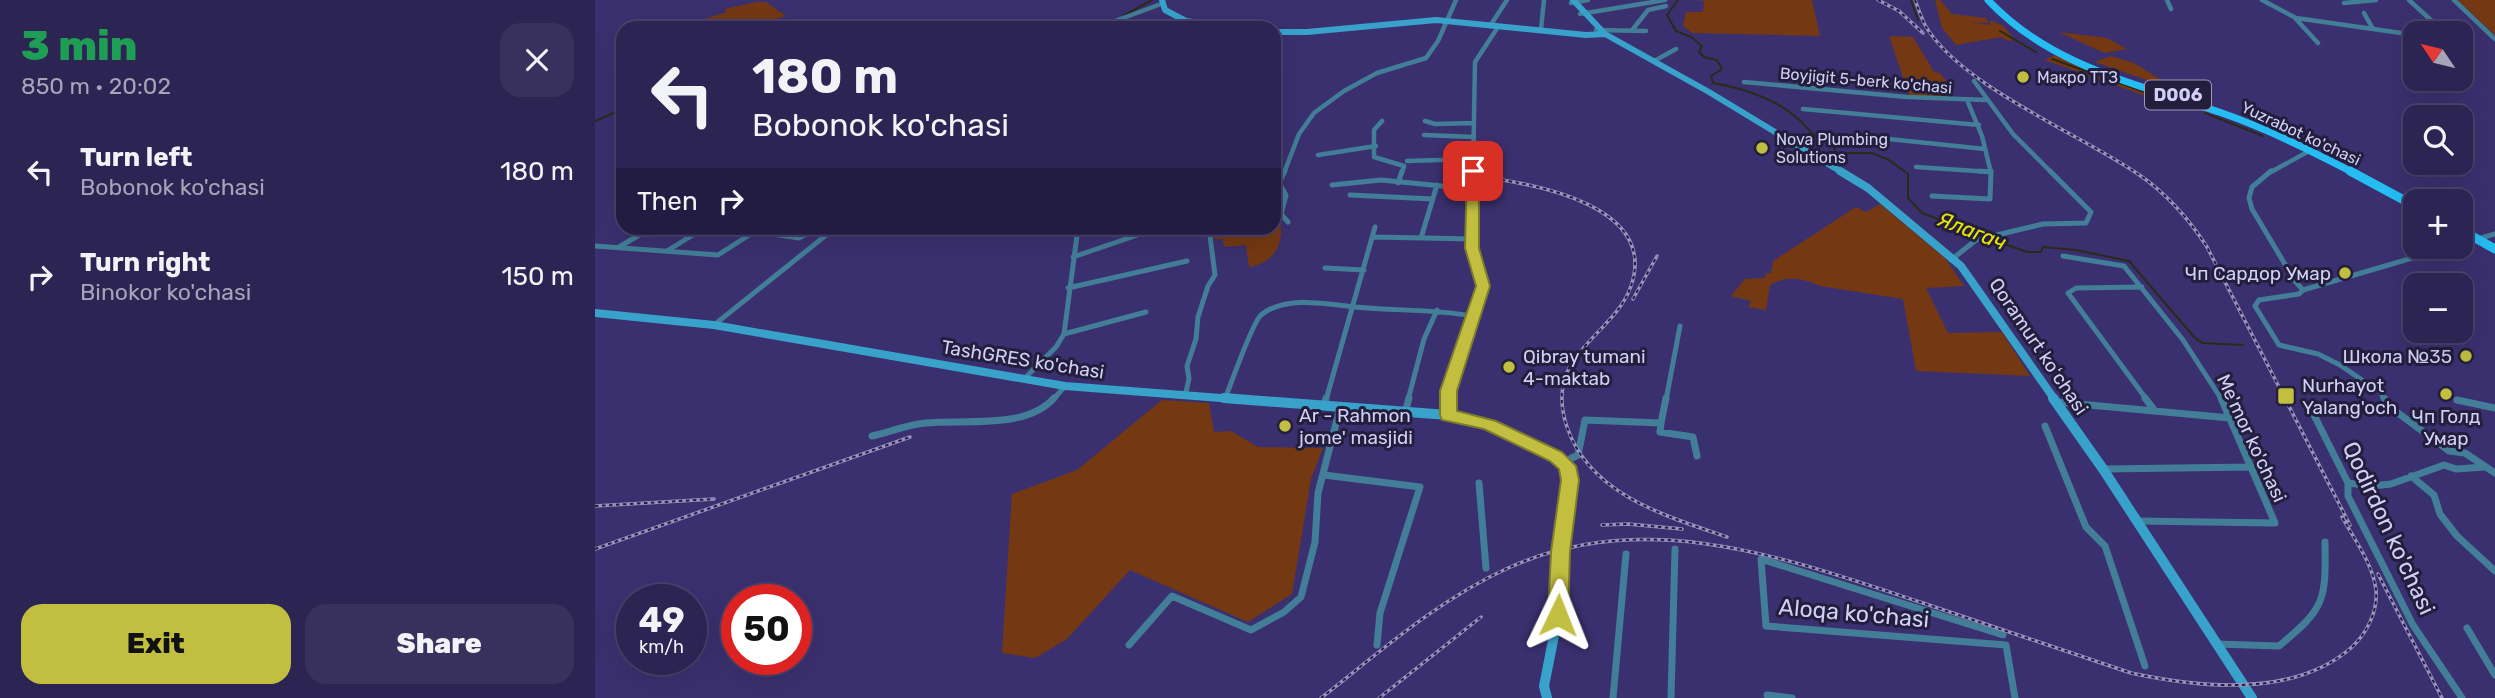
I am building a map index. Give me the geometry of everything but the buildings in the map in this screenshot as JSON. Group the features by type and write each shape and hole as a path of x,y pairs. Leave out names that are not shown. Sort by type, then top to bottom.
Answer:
{"main road":[{"name":"Yuzrabot ko'chasi","path":"1990,0 2012,26 2053,50 2292,138 2403,198"},
{"path":"1572,1 1601,32"},
{"path":"1161,2 1169,13 1194,21"},
{"path":"1281,32 1447,20 1586,36 1601,32"},
{"name":"Qoramurt koʻchasi","path":"1601,32 1851,179 1881,200 1952,259 2102,469 2252,698"},
{"name":"Qoramurt koʻchasi","path":"1601,32 1703,90"},
{"name":"Yuzrabot ko'chasi","path":"2216,109 2311,150 2403,198"},
{"path":"2473,231 2490,240"},
{"path":"2473,234 2490,240"},
{"name":"TashGRES ko'chasi","path":"595,313 714,325 1065,386 1448,415 1485,423 1565,463"},
{"name":"Qoramurt koʻchasi","path":"2054,402 2246,698"},
{"path":"1547,698 1544,686 1558,615 1560,552 1570,475 1565,463"}],"street":[{"path":"1281,180 1287,172 1300,132 1309,117 1336,97 1386,69 1419,63 1432,52 1456,0"},
{"path":"1490,26 1507,0"},
{"path":"1541,29 1544,0"},
{"path":"1572,1 1588,0"},
{"path":"1582,14 1665,0"},
{"path":"2167,0 2171,9"},
{"path":"2262,0 2295,18 2318,43"},
{"path":"2344,3 2376,0"},
{"path":"2409,0 2432,21"},
{"path":"2454,0 2495,39"},
{"path":"1118,21 1161,2"},
{"path":"1633,29 1648,10 1666,6"},
{"path":"2364,13 2373,29"},
{"path":"2295,18 2403,33"},
{"path":"1448,415 1448,391 1483,286 1472,248 1475,62 1498,27"},
{"path":"1601,32 1633,29 1646,31"},
{"path":"1654,61 1676,49"},
{"path":"1952,259 1976,240 2043,224 2086,223 2091,212 2013,134 1974,81"},
{"name":"Boyjigit 5-berk ko'chasi","path":"1744,82 1987,100"},
{"path":"1932,196 1990,199 1993,185 1991,172 1979,125 1967,100"},
{"path":"1803,110 1979,125"},
{"path":"1382,121 1374,130 1374,157 1404,166 1398,183"},
{"path":"1425,121 1435,124 1474,123"},
{"path":"1424,135 1473,137"},
{"path":"1850,135 1985,149"},
{"path":"1318,155 1376,146"},
{"path":"2303,290 2295,281 2248,198 2258,181 2311,150"},
{"path":"1407,161 1473,159"},
{"path":"1916,167 1991,172"},
{"path":"1332,185 1342,181 1472,189"},
{"path":"1421,237 1437,185"},
{"path":"1281,186 1286,195 1281,214 1288,222"},
{"path":"1350,195 1433,199"},
{"path":"1324,407 1375,227"},
{"path":"618,248 639,235"},
{"path":"666,251 692,235"},
{"path":"595,246 718,255 748,235"},
{"path":"714,325 826,235"},
{"path":"1024,379 1056,348 1064,334 1077,235"},
{"path":"1073,257 1137,235"},
{"path":"1185,396 1189,379 1187,366 1196,339 1198,317 1208,286 1215,275 1210,235"},
{"path":"1374,237 1473,239"},
{"name":"Me'mor ko'chasi","path":"2063,256 2125,266 2213,385 2275,523 2136,521"},
{"path":"2409,259 2303,290 2291,296 2259,300 2255,306 2279,345 2318,354 2340,366 2381,393 2390,407 2449,450 2465,453 2495,472"},
{"path":"1068,288 1187,261"},
{"path":"1325,268 1364,270"},
{"path":"2142,288 2076,289 2068,293 2155,411"},
{"path":"1225,399 1259,316 1278,306 1345,303 1354,307 1437,310 1473,316"},
{"path":"1405,413 1425,339 1437,310"},
{"path":"1064,334 1146,312"},
{"path":"1680,326 1660,432 1693,437 1697,456"},
{"path":"872,436 922,423 1022,418 1049,404 1065,386"},
{"path":"2457,400 2495,408"},
{"path":"2054,402 2230,418"},
{"name":"Qodirdon ko'chasi","path":"2310,407 2348,483 2348,496 2413,625 2462,698"},
{"path":"1129,645 1173,596 1251,630 1301,597 1315,542 1318,493 1341,408"},
{"path":"1570,475 1578,455 1585,420 1661,423"},
{"path":"2045,426 2086,527 2105,546 2145,666"},
{"path":"1565,463 1578,455"},
{"path":"2348,483 2381,485 2444,465 2456,469 2486,467"},
{"path":"2102,469 2252,467"},
{"path":"1324,475 1420,487 1380,613 1377,645"},
{"path":"2411,476 2434,495 2433,501 2439,514 2479,558 2495,571"},
{"path":"1479,483 1486,568"},
{"path":"2217,644 2279,646 2312,619 2326,586 2325,542"},
{"path":"1671,698 1675,549"},
{"path":"1613,698 1626,554"},
{"name":"Aloqa ko'chasi","path":"2003,635 1761,559 1766,626 2006,645 2015,698"},
{"path":"2467,628 2495,675"},
{"path":"1767,695 1792,698"}],"shaded area":[{"path":"1697,0 1812,0 1820,36 1692,33 1683,26 1686,12 1703,12 1704,1"},
{"path":"1935,0 1940,0 1952,14 1986,18 1989,23 1970,22 1990,25 1990,20 2003,26 2015,40 2008,41 2001,37 1956,45 1942,28"},
{"path":"2457,0 2495,0 2495,35"},
{"path":"766,2 786,16 768,21 698,21 727,12 724,9"},
{"path":"2059,32 2107,38 2127,49 2104,53"},
{"path":"1889,36 1913,37 1934,72 1940,73 1949,85 1945,86 1952,98 1909,95"},
{"path":"2055,55 2200,108 2171,105 2045,60"},
{"path":"2111,56 2134,63 2164,83 2158,84 2095,62"},
{"path":"1880,204 1945,258 1964,286 1926,288 1948,333 2002,332 2030,376 1916,371 1903,299 1820,286 1795,279 1770,285 1766,310 1748,307 1751,301 1731,296 1745,279 1764,278 1767,273 1771,273 1773,261 1856,207 1866,212"},
{"path":"1213,235 1281,235 1273,255 1263,263 1249,267 1246,245 1225,247 1222,239 1214,239"},
{"path":"1162,400 1209,403 1214,432 1231,431 1258,447 1323,448 1311,479 1292,594 1248,622 1130,570 1067,639 1035,658 1002,653 1012,494 1077,470"}],"waterway":[{"path":"1123,16 1152,0"},
{"name":"Ялагач","path":"1678,0 1667,15 1676,31 1691,37 1702,46 1699,52 1704,57 1717,60 1722,69 1711,76 1713,83 1746,91 1777,104 1796,117 1814,135 1831,143 1837,153 1872,153 1889,160 1908,174 1908,198 1922,213 1982,236"},
{"path":"1911,0 1918,20"},
{"path":"2000,31 2036,52"},
{"path":"2052,59 2181,105"},
{"path":"595,121 616,112"},
{"path":"2205,113 2263,136"},
{"name":"Ялагач","path":"1990,239 2027,252 2041,252 2043,247 2076,250 2129,261 2195,338 2202,343 2243,345"}],"railway":[{"path":"1878,0 1899,11 1923,33"},
{"path":"1915,0 1925,25 1942,47 1964,68 2023,107 2138,174 2158,189 2193,226 2207,247 2350,525"},
{"path":"1488,178 1537,187 1590,205 1612,219 1628,237 1635,259 1631,286 1619,308 1585,346 1566,374 1562,396 1567,427 1578,450 1593,470 1612,486 1656,511 1727,537"},
{"path":"1633,299 1657,256"},
{"path":"595,549 910,437"},
{"path":"595,506 714,499"},
{"path":"1321,698 1434,611 1508,568 1560,550 1612,541 1664,540 1715,545 1819,569 2131,673 2217,685 2275,682 2303,675 2329,663 2352,647 2370,621 2376,598 2374,580 2342,517"},
{"path":"1602,525 1628,524 1682,529"},
{"path":"2378,574 2442,698"},
{"path":"1379,698 1481,617"}],"place":[{"name":"Макро ТТЗ","path":"2023,77"},
{"name":"Nova Plumbing Solutions","path":"1762,148"},
{"name":"Чп Сардор Умар","path":"2345,273"},
{"name":"Школа №35","path":"2466,356"},
{"name":"Qibray tumani 4-maktab","path":"1509,367"},
{"name":"Чп Голд Умар","path":"2446,394"},
{"name":"Nurhayot Yalang'och","path":"2286,396"},
{"name":"Ar - Rahmon jome' masjidi","path":"1285,426"}],"route":[{"path":"1473,171 1472,248 1483,286 1448,391 1448,415 1470,418 1490,425 1556,457 1567,466 1570,480 1560,552 1558,615"}]}
